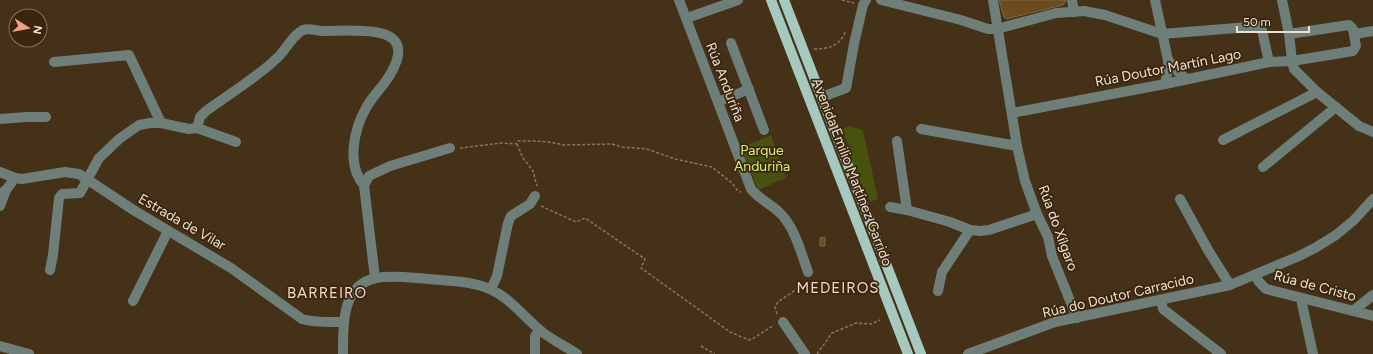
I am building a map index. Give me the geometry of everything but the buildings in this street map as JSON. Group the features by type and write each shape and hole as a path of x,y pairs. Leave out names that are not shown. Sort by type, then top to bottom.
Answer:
{"main road":[{"name":"Avenida Emilio Martínez Garrido","path":"771,0 908,354"},
{"name":"Avenida Emilio Martínez Garrido","path":"784,0 921,354"}],"street":[{"name":"Rúa Anduriña","path":"679,0 751,189 757,196 782,215 796,236 808,277"},
{"path":"687,18 738,0"},
{"path":"882,0 961,20 988,29 997,29 1056,13 1084,11 1105,15 1162,34 1261,26 1269,62"},
{"path":"926,11 928,0"},
{"name":"Rúa do Xílgaro","path":"993,0 1017,146 1025,181 1037,214 1048,237 1052,256 1077,318"},
{"path":"1072,0 1074,12"},
{"path":"1155,0 1168,60 1168,70 1165,84"},
{"path":"1282,0 1294,69 1317,92 1359,126 1373,132"},
{"path":"822,97 846,88 863,5 862,2"},
{"path":"1289,34 1349,25 1355,34 1373,31"},
{"path":"197,128 200,117 206,111 278,58 303,30 373,31 388,36 396,42 399,52 396,63 366,108 354,141 355,164 360,180 364,185 375,278"},
{"name":"Rúa Doutor Martín Lago","path":"1012,113 1165,84 1269,62 1292,61 1353,51 1356,49 1355,34"},
{"path":"731,43 764,130"},
{"path":"54,62 129,55 161,123"},
{"path":"1168,60 1180,74 1187,79"},
{"path":"718,102 749,89"},
{"path":"1223,140 1317,92"},
{"path":"1263,167 1336,107"},
{"path":"0,119 46,117"},
{"path":"50,270 59,198 62,194 80,193 99,158 128,132 139,125 161,123 189,129 197,128 236,142"},
{"path":"921,129 1017,146"},
{"path":"897,141 907,210"},
{"path":"364,185 369,176 390,166 450,148"},
{"name":"Estrada de Vilar","path":"0,172 22,179 65,172 79,174 125,205 231,268 302,319 311,322 344,322"},
{"path":"0,206 3,192 15,178"},
{"path":"1180,199 1208,250 1230,285"},
{"name":"Rúa do Doutor Carracido","path":"968,354 1055,322 1230,285 1315,248 1336,235 1354,220 1373,199"},
{"path":"491,289 497,276 508,223 511,216 532,200"},
{"path":"890,207 907,210 950,222 970,230 990,230 1037,214"},
{"path":"133,301 168,230"},
{"path":"938,290 942,272 970,230"},
{"name":"Rúa de Cristo","path":"1255,275 1266,289 1373,316"},
{"path":"344,354 344,322 350,297 360,286 375,278 390,277 453,282 491,289 508,300 540,330 577,354"},
{"path":"1353,311 1373,295"},
{"path":"1301,299 1313,354"},
{"path":"1161,300 1163,309 1221,354"},
{"path":"782,321 805,354"},
{"path":"534,354 535,336 540,330"},
{"path":"0,346 29,354"}],"path":[{"path":"842,0 862,2"},
{"path":"816,49 821,50 837,44 841,41 848,26"},
{"path":"450,148 502,143 517,144 518,141 536,141 563,145 612,144 622,147 647,149 675,159 712,167 738,191 742,192"},
{"path":"517,144 523,158 533,172 537,185 532,200 535,204 576,222 585,218 645,259 641,268 730,332 749,340 782,321 777,314 775,307 778,302 808,277"},
{"path":"817,354 832,333 856,323 871,324 880,320"},
{"path":"701,346 715,354"}],"green space":[{"path":"850,126 863,130 878,199 870,202 850,156 852,155 842,129"},
{"name":"Parque Anduriña","path":"771,135 786,178 758,190 741,148"}],"district":[{"name":"MEDEIROS","path":"838,288"},
{"name":"BARREIRO","path":"327,293"}]}
